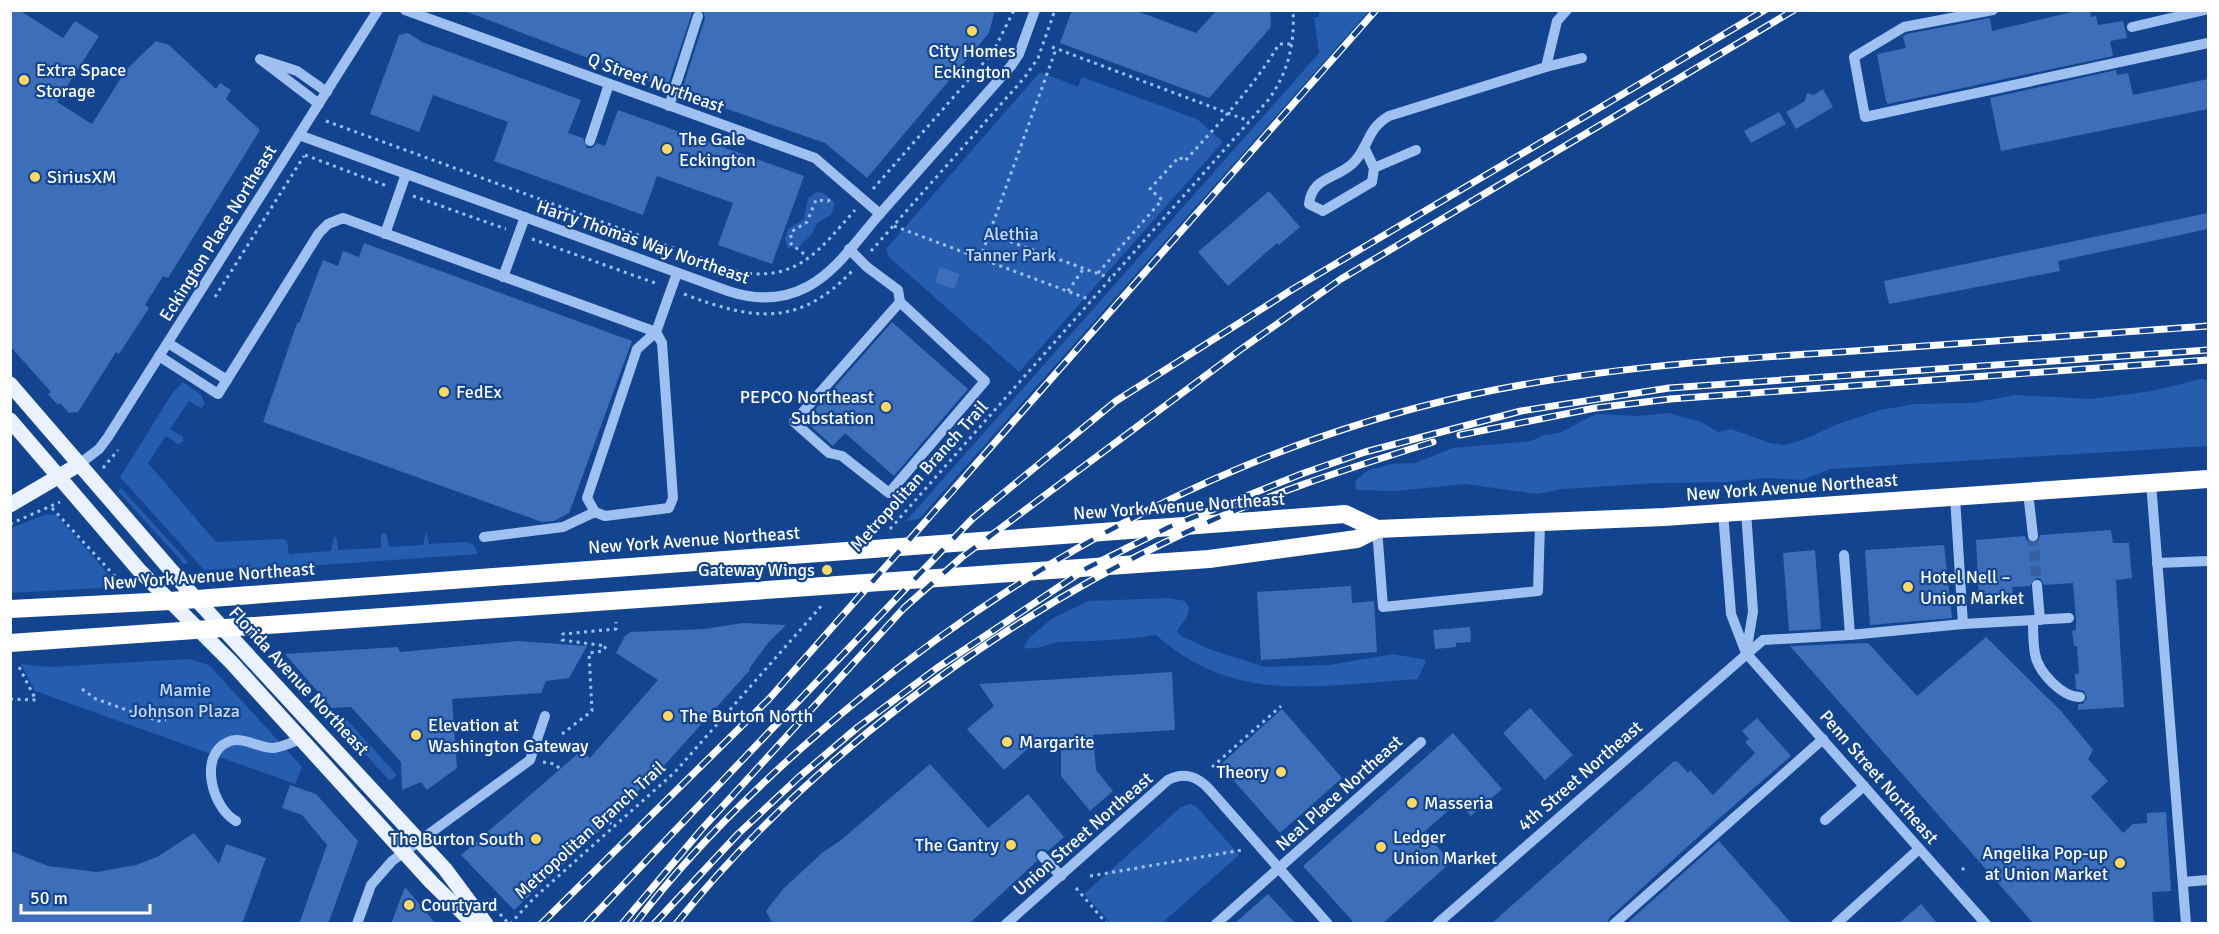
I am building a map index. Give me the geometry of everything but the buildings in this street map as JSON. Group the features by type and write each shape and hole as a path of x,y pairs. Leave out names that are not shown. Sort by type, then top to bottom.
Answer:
{"highway":[{"name":"New York Avenue Northeast","path":"10,643 1209,559 1358,539 1377,529 1540,523 1746,511 2208,479"},
{"name":"New York Avenue Northeast","path":"10,609 170,601 1345,514 1377,529"}],"main road":[{"name":"Florida Avenue Northeast","path":"10,384 195,598 445,869 486,924"},
{"name":"Florida Avenue Northeast","path":"10,420 57,478 139,570 199,630 474,924"},
{"path":"10,505 78,465"}],"street":[{"name":"Eckington Place Northeast","path":"78,465 99,449 378,10"},
{"name":"Q Street Northeast","path":"405,10 815,158 880,214"},
{"name":"Harry Thomas Way Northeast","path":"299,135 677,273 741,295 768,298 808,286 830,270 1011,66 1019,54 1035,10"},
{"path":"1546,67 1557,21 1567,10"},
{"path":"1994,10 1904,27 1854,57 1865,117 2208,43"},
{"path":"2132,27 2205,10"},
{"path":"669,106 698,16"},
{"path":"1364,147 1374,168 1372,182 1323,211 1309,204 1310,194 1316,184 1354,163 1376,124 1389,116 1581,58"},
{"path":"319,104 260,59 297,71 327,92"},
{"path":"590,141 609,84"},
{"path":"1374,168 1416,150"},
{"path":"385,234 406,174"},
{"path":"503,277 525,217"},
{"path":"159,356 218,393 319,233 328,224 343,219 656,332 662,343 673,498 669,508 605,516 595,512 587,498 637,349 656,332 677,273"},
{"path":"849,249 898,290 900,302 985,381 889,493 842,456 829,453 794,422 900,302"},
{"path":"168,343 227,380"},
{"path":"2151,483 2186,924"},
{"path":"2028,492 2033,536"},
{"path":"1954,497 1963,624"},
{"path":"1746,511 1753,612 1746,653"},
{"path":"484,537 563,527 595,512"},
{"path":"1723,512 1731,614 1746,653"},
{"path":"1377,529 1383,607 1538,591 1540,523"},
{"path":"1844,555 1850,635"},
{"path":"2157,563 2208,561"},
{"path":"2037,585 2035,656 2042,669 2057,687 2071,697 2080,697"},
{"name":"4th Street Northeast","path":"1437,924 1763,640 2069,618"},
{"name":"Penn Street Northeast","path":"1746,653 1986,924"},
{"path":"357,924 371,885 404,851 530,760 545,716"},
{"path":"236,821 220,809 213,792 211,775 214,757 220,748 227,742 237,740 275,748 301,739"},
{"path":"1614,924 1823,739"},
{"name":"Neal Place Northeast","path":"1216,924 1421,742"},
{"name":"Neal Place Northeast","path":"1185,775 1195,778 1208,787 1328,924"},
{"name":"Union Street Northeast","path":"1006,924 1168,780 1185,775"},
{"path":"1825,820 1864,786"},
{"path":"1836,924 1919,849"},
{"path":"1042,856 1060,876"},
{"path":"2183,882 2208,880"}],"path":[{"path":"341,10 347,12"},
{"path":"326,121 742,273 763,275 783,273 799,266 864,200 993,52 1014,10"},
{"path":"305,155 671,289 745,313 790,313 811,305 834,289 1025,77 1038,57 1055,10"},
{"name":"Metropolitan Branch Trail","path":"889,530 1249,121 1278,85 1292,44 1293,10"},
{"path":"1098,273 1162,200 1150,189 1179,157 1185,161 1228,113 1255,82 1279,44 1292,44"},
{"path":"980,259 1054,48 1249,121"},
{"path":"804,254 791,244 791,232 807,222 816,200 828,201 832,197"},
{"path":"895,228 1091,300"},
{"path":"989,234 1110,278"},
{"path":"1068,292 1084,268"},
{"path":"52,508 100,561"},
{"path":"10,524 31,516"},
{"name":"Metropolitan Branch Trail","path":"510,924 686,760 826,600"},
{"path":"562,735 592,711 589,653 603,651 606,646 562,640 563,634 616,629 616,622"},
{"path":"10,699 36,700 18,665"},
{"path":"81,689 96,699 158,721 166,720"},
{"path":"1212,767 1281,706"},
{"path":"530,760 555,764 560,769"},
{"path":"623,809 629,814"},
{"path":"609,822 615,827"},
{"path":"1090,876 1242,850"},
{"path":"1076,888 1107,924"}],"green space":[{"path":"1319,11 1369,11 919,519 906,521 1319,53 1314,17 1319,17"},
{"name":"Alethia Tanner Park","path":"1040,72 1078,87 1082,77 1197,119 1223,142 1019,372 889,257 886,249"},
{"path":"817,192 824,193 835,203 831,215 818,222 811,235 796,250 791,246 788,249 785,239 788,229 804,219 808,198"},
{"path":"2201,379 2208,380 2208,446 1830,469 1803,480 1765,478 1728,482 1657,483 1563,489 1537,494 1465,484 1396,491 1356,490 1355,481 1367,471 1391,464 1415,463 1453,448 1531,441 1544,435 1559,433 1596,414 1638,416 1668,413 1701,422 1718,432 1731,429 1770,443 1785,445 1880,410 1915,404 1972,403 2015,395 2090,399 2152,391"},
{"path":"183,382 201,395 205,404 201,408 189,401 170,429 183,437 183,442 178,444 166,436 148,463 216,542 284,539 287,541 289,554 331,551 334,537 337,538 338,550 381,548 383,533 387,535 389,547 423,545 426,531 429,544 467,542 474,545 478,554 238,571 238,568 204,570 120,477 173,392"},
{"path":"121,488 188,562 185,565 118,491"},
{"path":"47,514 56,515 112,578 111,584 99,588 11,593 11,528"},
{"path":"1169,598 1185,601 1189,608 1187,617 1177,631 1181,636 1209,649 1265,667 1329,665 1393,654 1426,660 1418,679 1347,685 1280,686 1248,682 1217,673 1186,658 1156,635 1060,642 1037,648 1023,647 1030,637 1053,618 1089,601"},
{"name":"Mamie Johnson Plaza","path":"188,659 209,665 302,767 295,784 35,691 21,664 50,667"},
{"path":"346,719 397,775 390,781 338,725"},
{"path":"1190,804 1196,806 1239,855 1162,923 1111,923 1084,894 1181,807"}],"tunnel":[{"path":"2033,536 2037,585"}],"railway":[{"path":"541,924 769,699 1376,10"},
{"path":"586,924 972,519 1116,401 1293,289 1765,10"},
{"path":"622,924 701,830 904,608 962,557 1240,350 1341,279 1794,10"},
{"path":"635,924 685,863 768,778 858,700 926,647 996,598 1069,553 1144,512 1221,476 1301,444 1382,417 1465,396 1605,372 1746,358 2208,326"},
{"path":"654,924 738,834 799,777 858,727 937,668 1087,568 1169,527 1304,473 1365,452 1521,411 1669,388 2208,350"},
{"path":"1460,435 1595,408 1670,399 2208,360"},
{"path":"676,924 727,865 782,808 842,754 905,703 970,656 1038,612 1106,572 1239,509 1433,442"}],"place":[{"name":"City Homes Eckington","path":"972,31"},
{"name":"Extra Space Storage","path":"24,80"},
{"name":"The Gale Eckington","path":"667,149"},
{"name":"SiriusXM","path":"35,177"},
{"name":"FedEx","path":"444,392"},
{"name":"PEPCO Northeast Substation","path":"886,407"},
{"name":"Gateway Wings","path":"827,570"},
{"name":"Hotel Nell – Union Market","path":"1908,587"},
{"name":"The Burton North","path":"668,716"},
{"name":"Elevation at Washington Gateway","path":"416,735"},
{"name":"Margarite","path":"1007,742"},
{"name":"Theory","path":"1281,772"},
{"name":"Masseria","path":"1412,803"},
{"name":"The Burton South","path":"536,839"},
{"name":"The Gantry","path":"1011,845"},
{"name":"Ledger Union Market","path":"1381,847"},
{"name":"Angelika Pop-up at Union Market","path":"2120,863"},
{"name":"Courtyard","path":"409,905"}]}
